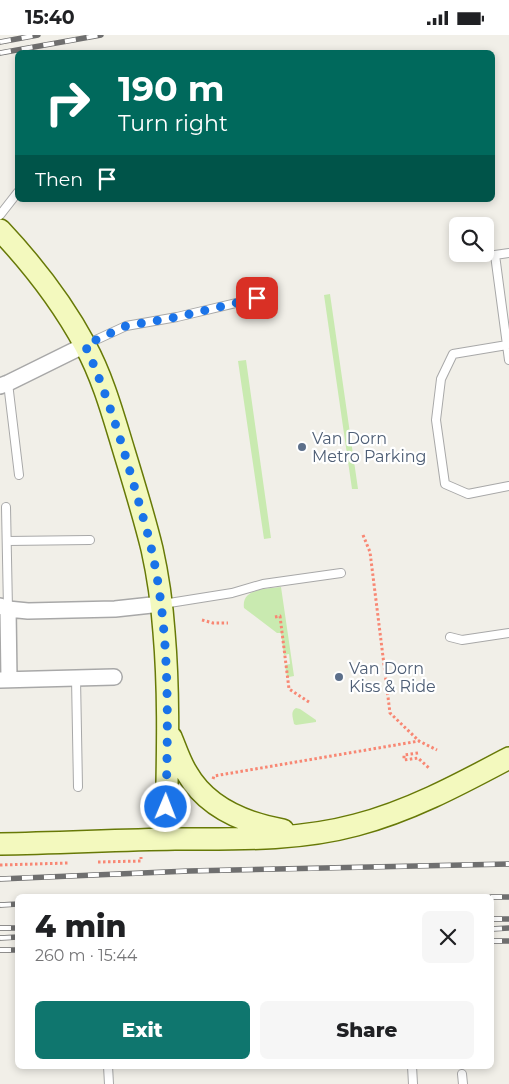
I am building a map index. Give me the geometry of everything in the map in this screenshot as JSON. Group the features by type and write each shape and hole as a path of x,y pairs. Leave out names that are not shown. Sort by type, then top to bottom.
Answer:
{"main road":[{"path":"0,230 26,258 59,303 85,345 108,400 142,513 152,550 161,604 167,685 166,839"},
{"path":"168,729 187,774 218,807 264,827 310,835"},
{"path":"0,844 310,835 350,827 383,817 458,785 509,758"}],"street":[{"path":"4,385 85,345"},
{"path":"114,677 5,679 4,608 28,611 115,609 161,604"}],"lane":[{"path":"0,215 15,196"},
{"path":"509,253 495,255 509,360"},
{"path":"85,345 126,326 177,317 257,298"},
{"path":"507,345 453,354 442,379 436,420 445,484 468,494 509,486"},
{"path":"4,385 19,475"},
{"path":"4,608 7,541 6,507"},
{"path":"7,541 90,540"},
{"path":"161,604 232,593 263,584 341,573"},
{"path":"450,637 462,640 509,633"},
{"path":"76,678 78,787"},
{"path":"108,1069 109,1084"},
{"path":"412,1069 413,1084"},
{"path":"462,1074 463,1084"}],"path":[{"path":"363,535 370,552 390,713 419,741 437,750"},
{"path":"275,617 280,616 290,689 309,702"},
{"path":"202,620 213,623 228,623"},
{"path":"213,781 214,776 419,741"},
{"path":"418,753 404,755 404,760 418,758 429,768"}],"green space":[{"path":"330,294 358,489 352,489 324,295"},
{"path":"246,360 271,538 264,539 238,361"},
{"path":"281,587 294,676 289,677 287,676 285,665 290,664 289,654 284,655 281,633 277,633 244,608 244,601 251,593 262,589"},
{"path":"296,708 316,720 316,722 294,724 292,713"}],"railway":[{"path":"0,42 38,35"},
{"path":"17,50 101,35"},
{"path":"0,53 15,50"},
{"path":"0,879 189,871 509,864"},
{"path":"494,897 509,897"},
{"path":"0,905 15,904"},
{"path":"494,919 509,919"},
{"path":"0,928 15,928"},
{"path":"494,929 509,928"},
{"path":"0,938 15,937"},
{"path":"494,941 509,941"},
{"path":"0,950 15,950"}],"place":[{"name":"Van Dorn Metro Parking","path":"302,447"},
{"name":"Van Dorn Kiss & Ride","path":"339,677"}],"route":[{"path":"166,807 167,685 164,634 158,584 147,531 108,400 85,345 126,326 177,317 257,298"}]}
